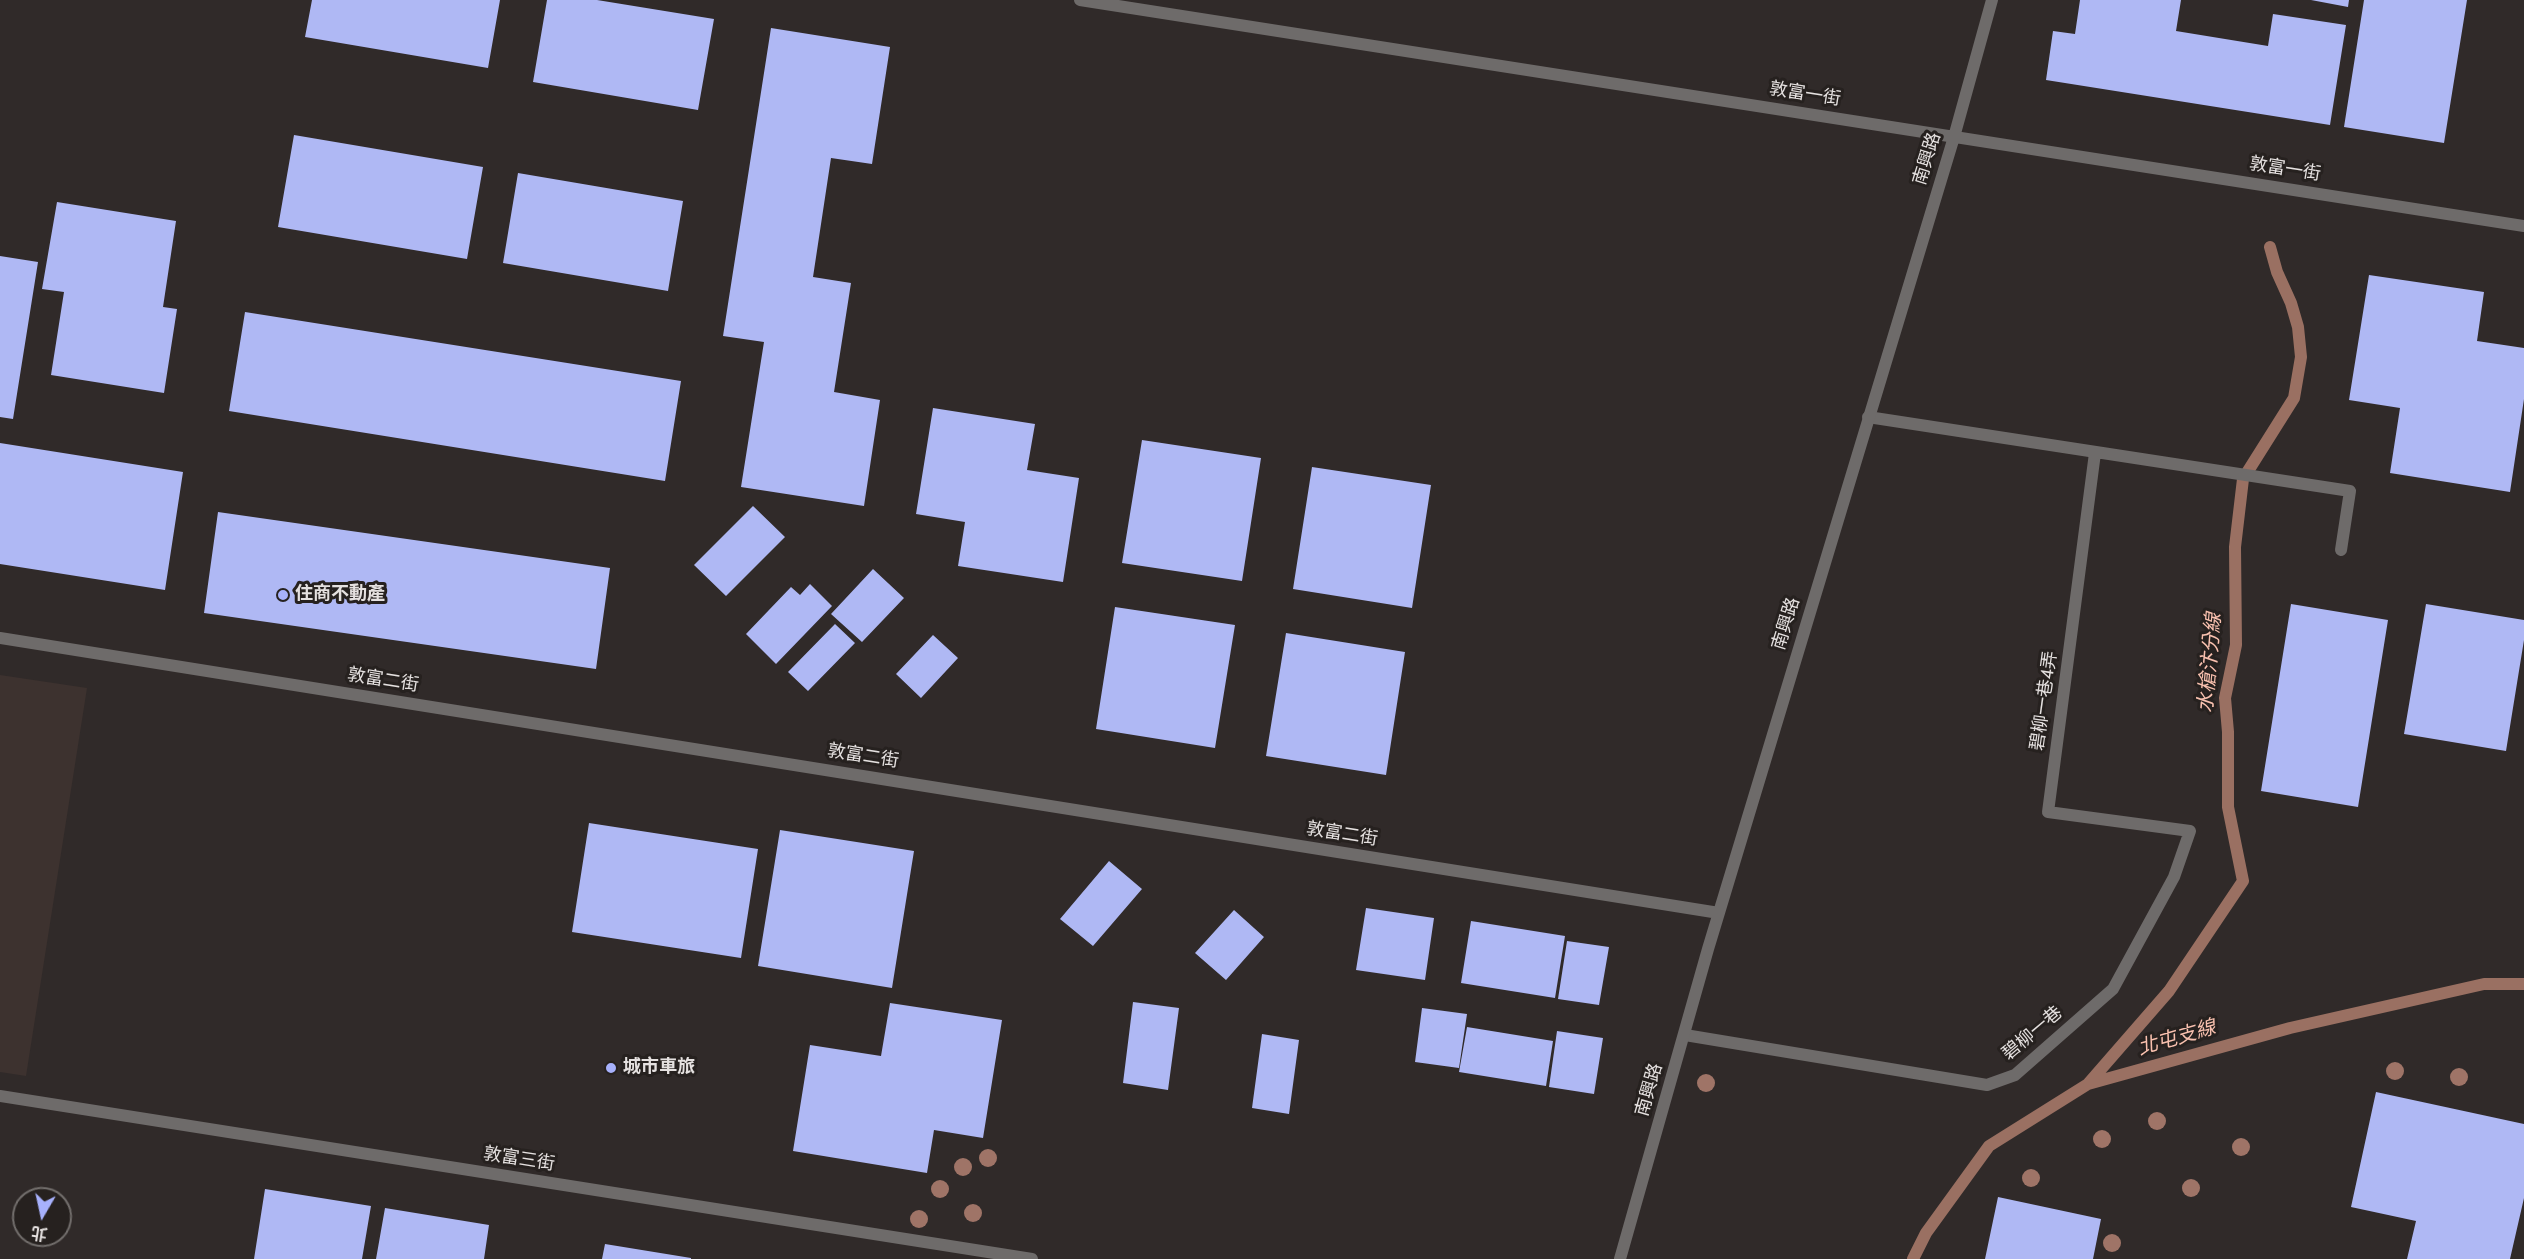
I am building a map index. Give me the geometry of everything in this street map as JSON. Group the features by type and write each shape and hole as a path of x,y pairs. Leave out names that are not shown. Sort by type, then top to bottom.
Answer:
{"street":[{"name":"敦富一街","path":"1080,0 2524,226"},
{"name":"南興路","path":"1620,1259 1719,913 1954,137 1992,0"},
{"path":"1868,417 2350,491 2341,550"},
{"name":"碧柳一巷4弄","path":"2096,453 2048,812 2190,831"},
{"name":"敦富二街","path":"0,638 1719,913"},
{"name":"碧柳一巷","path":"1685,1035 1987,1085 2015,1075 2113,989 2174,878 2190,831"},
{"name":"敦富三街","path":"0,1096 1032,1259"}],"shaded area":[{"path":"0,675 87,688 26,1076 0,1072"}],"building":[{"path":"312,0 500,0 488,68 305,37"},
{"path":"547,0 597,0 714,19 698,110 533,82"},
{"path":"2080,0 2181,0 2176,31 2268,46 2273,14 2346,25 2330,125 2046,80 2053,31 2075,34"},
{"path":"2311,0 2349,0 2348,7"},
{"path":"2364,0 2467,0 2444,143 2344,127"},
{"path":"771,28 890,47 872,164 831,158 813,277 851,283 834,392 880,400 864,506 741,487 764,342 723,336"},
{"path":"294,135 483,167 467,259 278,227"},
{"path":"518,173 683,201 668,291 503,263"},
{"path":"57,202 176,221 163,307 177,309 164,393 51,375 64,292 42,289"},
{"path":"0,256 38,262 13,419 0,417"},
{"path":"2369,275 2484,292 2477,341 2524,348 2524,399 2510,492 2390,473 2400,408 2349,400"},
{"path":"245,312 681,381 665,481 229,411"},
{"path":"933,408 1035,424 1027,470 1079,478 1063,582 958,566 965,522 916,514"},
{"path":"1142,440 1261,458 1242,581 1122,563"},
{"path":"0,443 183,472 165,590 0,564"},
{"path":"1312,467 1431,485 1412,608 1293,589"},
{"path":"753,506 785,537 726,596 694,565"},
{"path":"218,512 610,568 596,669 204,613"},
{"path":"873,569 904,598 862,642 831,614"},
{"path":"810,584 832,606 776,664 746,634 791,587 800,595"},
{"path":"2291,604 2388,620 2358,807 2261,791"},
{"path":"2426,604 2524,620 2524,640 2506,751 2404,734"},
{"path":"1115,607 1235,625 1215,748 1096,729"},
{"path":"835,624 855,643 808,691 788,672"},
{"path":"1286,633 1405,652 1386,775 1266,756"},
{"path":"933,635 958,658 921,698 896,674"},
{"path":"589,823 758,849 741,958 572,932"},
{"path":"780,830 914,851 892,988 758,966"},
{"path":"1109,861 1142,889 1093,946 1060,919"},
{"path":"1366,908 1434,918 1425,980 1356,970"},
{"path":"1234,910 1264,937 1226,980 1195,953"},
{"path":"1471,921 1565,936 1555,998 1461,983"},
{"path":"1567,941 1609,947 1599,1005 1558,999"},
{"path":"1133,1002 1179,1008 1168,1090 1123,1083"},
{"path":"890,1003 1002,1020 983,1138 934,1130 927,1173 793,1151 810,1045 881,1056"},
{"path":"1422,1008 1467,1014 1459,1068 1415,1062"},
{"path":"1467,1027 1553,1041 1546,1086 1459,1072"},
{"path":"1557,1031 1603,1038 1594,1094 1549,1087"},
{"path":"1262,1034 1299,1040 1289,1114 1252,1108"},
{"path":"2376,1092 2524,1124 2524,1198 2510,1259 2407,1259 2416,1221 2351,1207"},
{"path":"265,1189 371,1206 362,1259 254,1259"},
{"path":"1998,1197 2101,1219 2093,1259 1985,1259"},
{"path":"385,1208 489,1225 484,1259 376,1259"},
{"path":"605,1244 691,1258 691,1259 602,1259"}],"waterway":[{"name":"水槍汴分線","path":"2088,1084 2169,991 2243,881 2228,807 2228,732 2225,698 2236,645 2235,547 2243,479 2294,398 2301,357 2298,327 2270,247"},
{"name":"北屯支線","path":"1913,1259 1926,1233 1989,1146 2088,1084 2290,1028 2484,984 2524,984"}],"place":[{"name":"住商不動產","path":"283,595"},
{"name":"城市車旅","path":"611,1068"}]}
